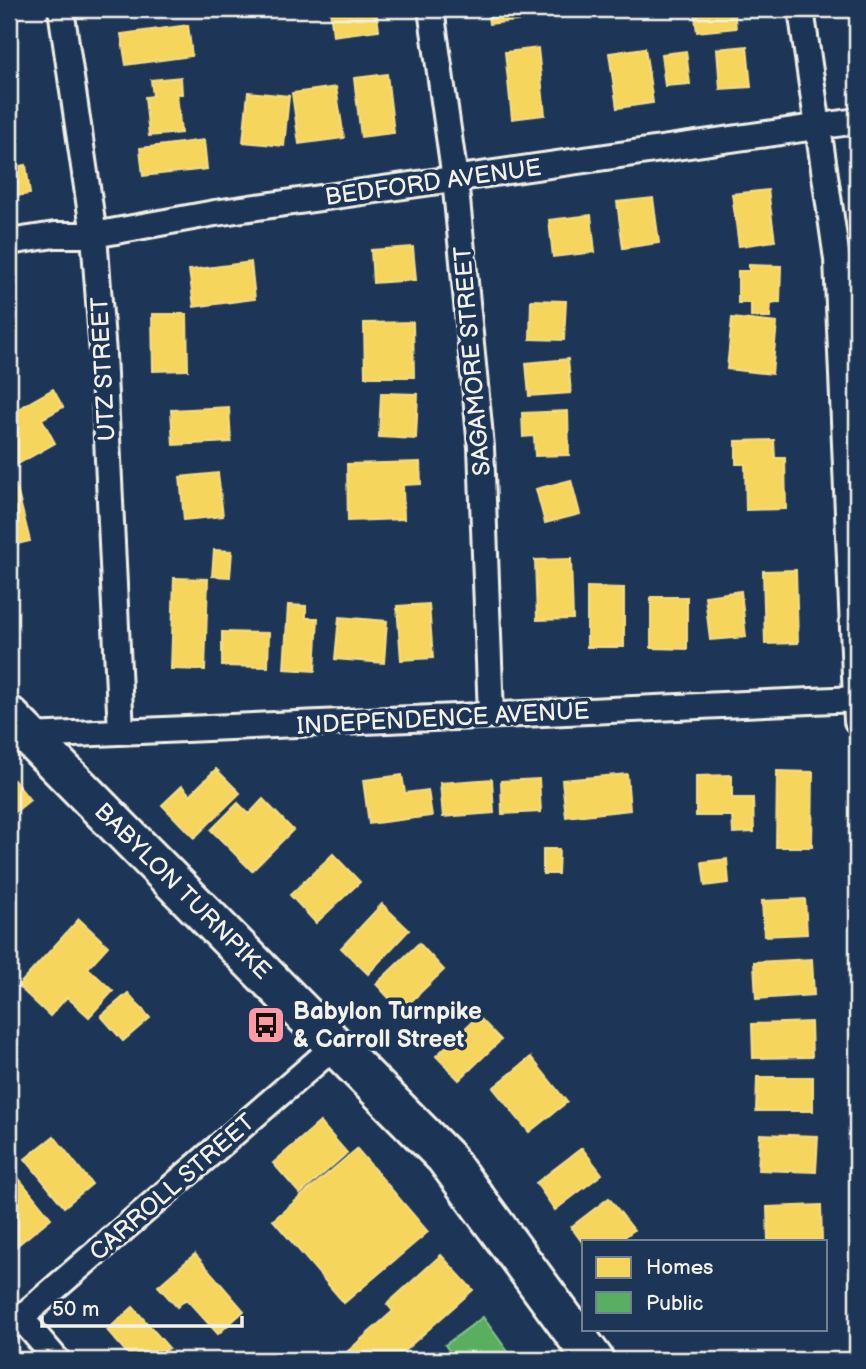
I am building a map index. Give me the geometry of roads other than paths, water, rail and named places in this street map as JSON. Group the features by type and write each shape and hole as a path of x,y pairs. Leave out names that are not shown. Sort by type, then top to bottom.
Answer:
{"main road":[{"name":"BABYLON TURNPIKE","path":"15,725 445,1157 594,1360"}],"street":[{"name":"UTZ STREET","path":"61,9 94,235 103,354 121,732"},
{"name":"SAGAMORE STREET","path":"431,9 456,179 481,447 491,715"},
{"path":"801,9 837,259 857,706"},
{"name":"BEDFORD AVENUE","path":"9,242 55,235 94,235 215,213 857,121"},
{"name":"INDEPENDENCE AVENUE","path":"15,725 121,732 491,715 857,706"},
{"name":"CARROLL STREET","path":"15,1323 336,1045"},
{"path":"15,1323 57,1360"}],"place":[{"name":"Babylon Turnpike & Carroll Street","path":"266,1025"}]}
